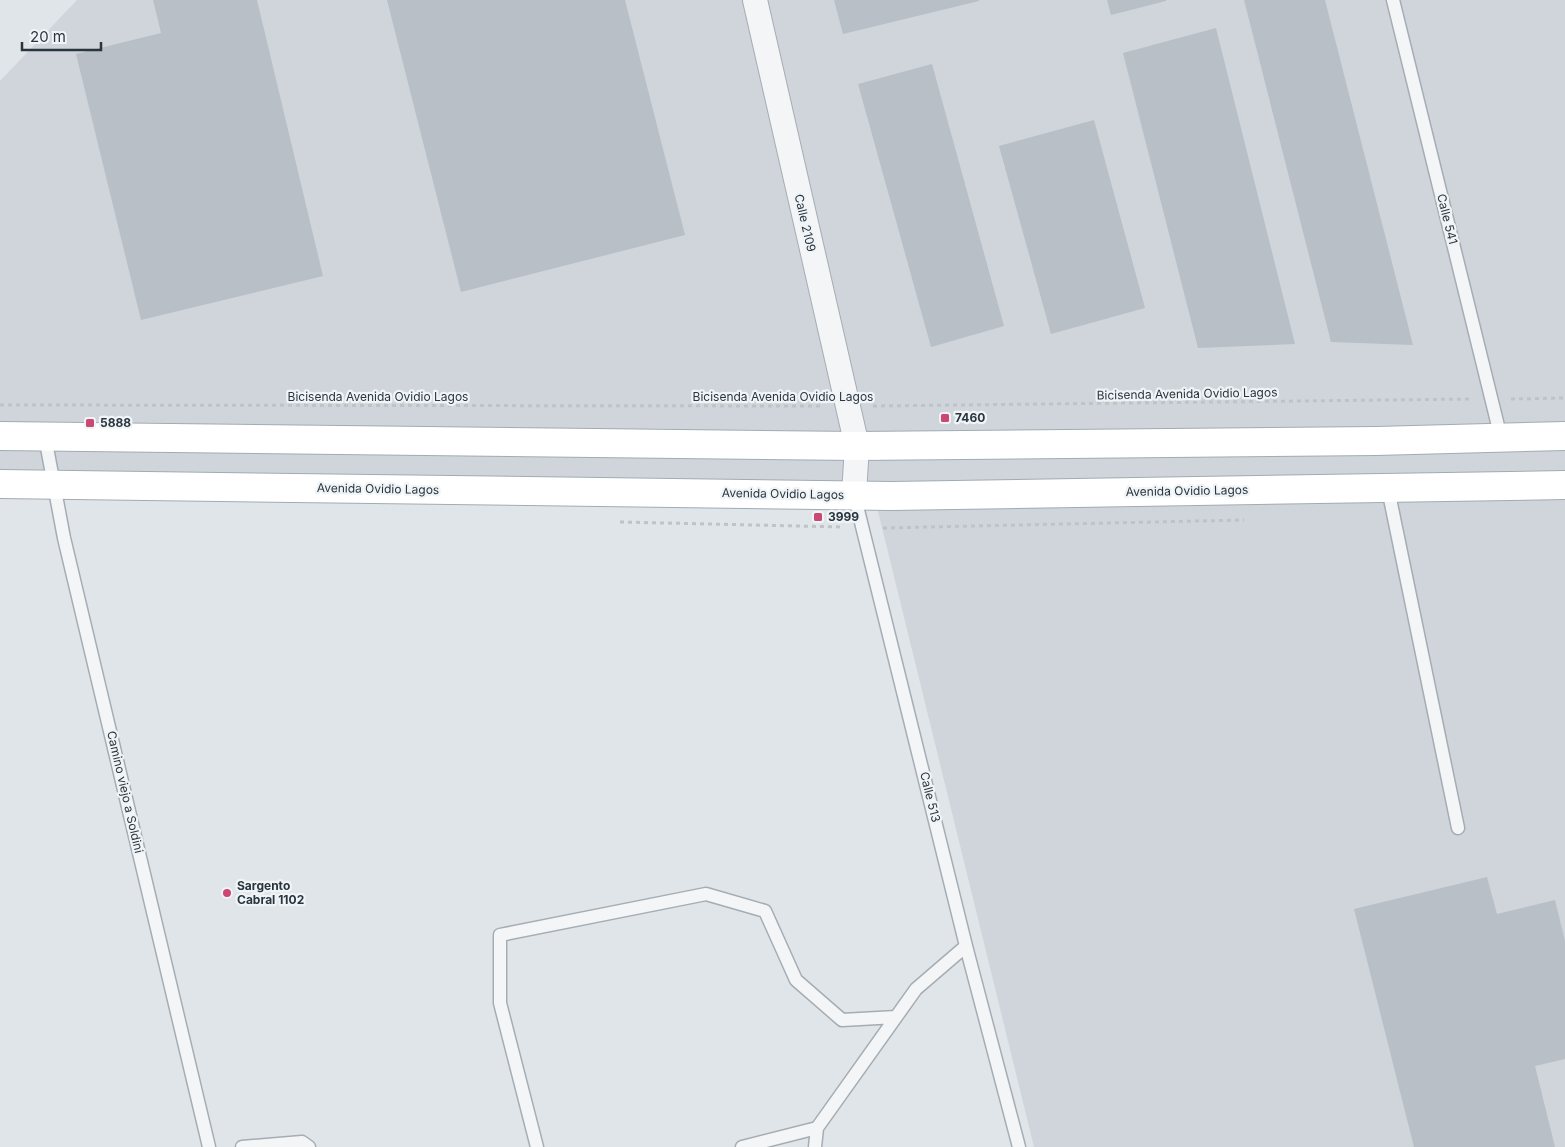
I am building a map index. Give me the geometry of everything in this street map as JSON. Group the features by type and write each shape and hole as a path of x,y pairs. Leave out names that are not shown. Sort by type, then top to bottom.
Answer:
{"main road":[{"path":"0,436 857,446 1376,441 1565,436"},
{"name":"Avenida Ovidio Lagos","path":"0,484 892,496 1565,485"}],"street":[{"name":"Calle 2109","path":"755,0 857,446"},
{"name":"Calle 513","path":"854,494 857,446"}],"lane":[{"name":"Calle 541","path":"1393,0 1501,438"},
{"name":"Camino viejo a Soldini","path":"45,437 66,547 209,1147"},
{"path":"1388,489 1458,828"},
{"name":"Calle 513","path":"854,494 966,946 1019,1147"},
{"path":"537,1147 500,1003 500,935 706,894 765,910 796,980 842,1020 896,1017"},
{"path":"814,1147 817,1128 916,989 966,946"},
{"path":"742,1147 817,1128"},
{"path":"242,1147 302,1142 309,1147"}],"path":[{"name":"Bicisenda Avenida Ovidio Lagos","path":"0,405 847,406 1565,398"}],"shaded area":[{"path":"77,0 1565,0 1565,1147 1034,1147 874,495 0,484 0,81"}],"building":[{"path":"153,0 257,0 323,276 141,320 76,54 161,33"},
{"path":"387,0 625,0 685,235 461,292"},
{"path":"834,0 979,0 979,1 843,34"},
{"path":"1107,0 1166,0 1166,1 1111,15"},
{"path":"1244,0 1325,0 1413,345 1331,342"},
{"path":"1216,28 1295,344 1198,348 1123,53"},
{"path":"932,64 1004,326 931,347 858,84"},
{"path":"1094,120 1145,308 1051,334 999,146"},
{"path":"1487,877 1497,914 1555,900 1565,941 1565,1059 1535,1066 1555,1147 1414,1147 1354,909"}],"place":[{"name":"7460","path":"945,418"},
{"name":"5888","path":"90,423"},
{"name":"3999","path":"818,517"},
{"name":"Sargento Cabral 1102","path":"227,893"}]}
